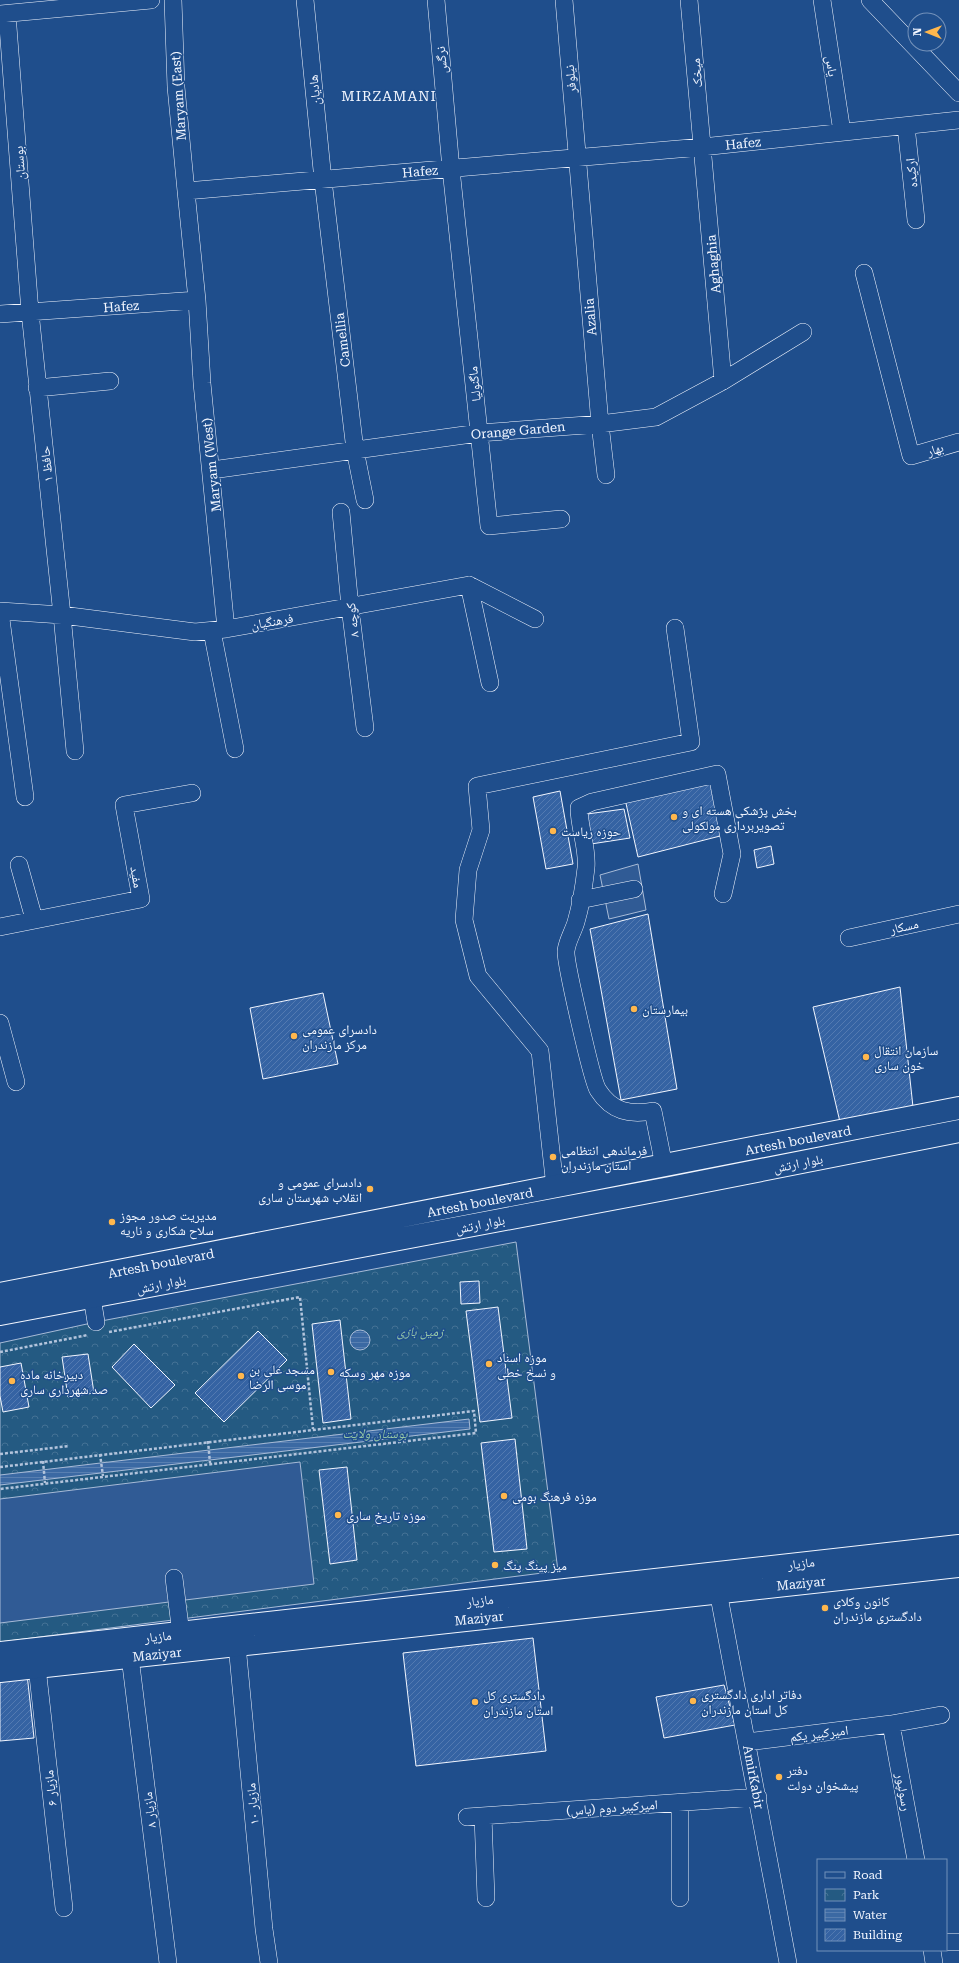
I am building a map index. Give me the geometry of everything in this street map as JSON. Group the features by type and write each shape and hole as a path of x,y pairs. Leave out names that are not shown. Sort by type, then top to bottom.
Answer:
{"main road":[{"name":"Artesh boulevard","path":"0,1294 959,1108"},
{"name":"بلوار ارتش","path":"0,1314 559,1209 959,1131"},
{"path":"664,1166 668,1188"},
{"path":"555,1187 559,1209"},
{"name":"مازیار","path":"0,1653 170,1641 560,1600 959,1546"},
{"name":"Maziyar","path":"0,1671 130,1657 170,1641 237,1645 560,1600 718,1591 959,1566"}],"street":[{"path":"4,14 151,0"},
{"name":"Maryam (East)","path":"173,0 176,87 186,192"},
{"name":"هادیان","path":"305,0 323,180"},
{"name":"نرگس","path":"436,0 451,169"},
{"name":"نیلوفر","path":"564,0 576,158"},
{"name":"میخک","path":"689,0 702,147"},
{"name":"یاس","path":"822,0 842,132"},
{"path":"870,0 959,93"},
{"name":"بوستان","path":"4,14 30,312"},
{"name":"Hafez","path":"186,192 702,147 959,120"},
{"name":"ارکیده","path":"906,126 916,220"},
{"name":"Aghaghia","path":"702,147 723,381"},
{"name":"Azalia","path":"576,158 606,475"},
{"name":"ماگنولیا","path":"451,169 489,526 561,519"},
{"name":"Camellia","path":"323,180 355,450 365,500"},
{"path":"186,192 197,300"},
{"name":"بهار","path":"864,273 911,456 959,442"},
{"name":"Hafez","path":"0,314 197,300"},
{"name":"Maryam (West)","path":"197,300 202,383 212,470 219,630 235,749"},
{"name":"حافظ ۱","path":"30,312 75,751"},
{"name":"Orange Garden","path":"212,470 479,433 600,424 656,417 723,381 803,332"},
{"path":"38,388 110,381"},
{"name":"کوچه ۸","path":"341,512 350,607 365,728"},
{"path":"470,585 535,619"},
{"path":"470,585 490,683"},
{"name":"فرهنگیان","path":"0,611 62,615 195,632 219,630 470,585"},
{"path":"0,611 24,797"},
{"path":"555,1187 540,1051 478,976 464,920 468,870 481,830 477,786 691,742 676,628"},
{"path":"664,1166 653,1111 637,1113 622,1111 611,1104 598,1090 584,1038 566,952 576,922 586,867 579,808 592,802 717,774 732,854 723,894"},
{"name":"مفید","path":"0,926 141,899 124,805 192,793"},
{"path":"19,866 34,919"},
{"path":"580,900 634,888"},
{"name":"مسکار","path":"849,938 959,914"},
{"path":"0,1023 16,1082"},
{"path":"92,1297 97,1330"},
{"path":"170,1641 174,1578"},
{"name":"AmirKabir","path":"718,1591 758,1797 788,1963"},
{"name":"مازیار ١٠","path":"237,1645 264,1929 269,1963"},
{"name":"مازیار ٨","path":"130,1657 168,1963"},
{"name":"مازیار ۶","path":"37,1667 64,1908"},
{"name":"امیرکبیر یکم","path":"747,1742 891,1724 941,1715"},
{"name":"رسولپور","path":"891,1724 916,1859"},
{"name":"امیرکبیر دوم (یاس)","path":"486,1898 475,1816 758,1797"},
{"path":"680,1802 680,1898"},
{"path":"947,1942 959,1942"},
{"path":"932,1951 934,1963"}],"path":[{"path":"0,1352 97,1330 300,1297 313,1430"},
{"path":"0,1466 474,1411 476,1433 210,1463 0,1489"},
{"path":"208,1441 210,1463"},
{"path":"0,1454 69,1446"},
{"path":"100,1454 103,1476"},
{"path":"43,1461 45,1483"}],"green space":[{"name":"بوستان ولایت","path":"516,1242 558,1571 0,1642 0,1343 96,1322"}],"shaded area":[{"path":"638,864 646,910 609,919 600,875"},
{"path":"300,1462 314,1584 0,1623 0,1499"}],"water":[{"path":"360,1330 367,1333 370,1340 367,1347 360,1350 353,1347 350,1340 353,1333"},
{"path":"469,1419 470,1429 0,1485 0,1475"}],"building":[{"name":"بخش پژشکی هسته ای و تصویربرداری مولکولی","path":"712,780 724,835 638,857 625,799"},
{"name":"حوزه ریاست","path":"560,791 573,864 546,869 533,797"},
{"path":"624,809 630,838 591,844 587,814"},
{"path":"771,846 774,864 757,868 754,850"},
{"name":"بیمارستان","path":"648,914 677,1089 621,1100 590,929"},
{"name":"سازمان انتقال خون ساری","path":"900,987 913,1107 840,1122 813,1007"},
{"name":"دادسرای عمومی مرکز مازندران","path":"323,993 338,1064 263,1079 250,1008"},
{"path":"479,1281 480,1303 461,1304 460,1282"},
{"name":"موزه اسناد و نسخ خطی","path":"498,1307 512,1418 480,1422 466,1311"},
{"name":"موزه مهر وسکه","path":"340,1320 351,1419 323,1423 312,1324"},
{"name":"مسجد علی بن موسی الرضا","path":"258,1331 287,1360 224,1422 195,1393"},
{"path":"134,1344 175,1385 151,1408 112,1367"},
{"name":"دبیرخانه ماده صد شهرداری ساری","path":"88,1354 94,1393 68,1397 62,1357"},
{"name":"دبیرخانه ماده صد شهرداری ساری","path":"21,1363 29,1407 3,1412 0,1396 0,1367"},
{"name":"موزه فرهنگ بومی","path":"515,1439 527,1549 494,1552 481,1443"},
{"name":"موزه تاریخ ساری","path":"347,1467 357,1560 330,1564 319,1470"},
{"name":"دادگستری کل استان مازندران","path":"533,1638 546,1751 416,1766 403,1653"},
{"path":"27,1674 34,1738 0,1741 0,1677"},
{"name":"دفاتر اداری دادگستری کل استان مازندران","path":"724,1685 735,1725 664,1738 656,1697"}],"place":[{"name":"بخش پژشکی هسته ای و تصویربرداری مولکولی","path":"674,817"},
{"name":"حوزه ریاست","path":"553,831"},
{"name":"بیمارستان","path":"634,1009"},
{"name":"دادسرای عمومی مرکز مازندران","path":"294,1036"},
{"name":"سازمان انتقال خون ساری","path":"866,1057"},
{"name":"فرماندهی انتظامی استان مازندران","path":"553,1157"},
{"name":"دادسرای عمومی و انقلاب شهرستان ساری","path":"370,1189"},
{"name":"مدیریت صدور مجوز سلاح شکاری و ناریه","path":"112,1222"},
{"name":"موزه اسناد و نسخ خطی","path":"489,1364"},
{"name":"موزه مهر وسکه","path":"331,1372"},
{"name":"مسجد علی بن موسی الرضا","path":"241,1376"},
{"name":"دبیرخانه ماده صد شهرداری ساری","path":"12,1381"},
{"name":"موزه فرهنگ بومی","path":"504,1496"},
{"name":"موزه تاریخ ساری","path":"338,1515"},
{"name":"میز پینگ پنگ","path":"495,1565"},
{"name":"کانون وکلای دادگستری مازندران","path":"825,1608"},
{"name":"دفاتر اداری دادگستری کل استان مازندران","path":"693,1701"},
{"name":"دادگستری کل استان مازندران","path":"475,1702"},
{"name":"دفتر پیشخوان دولت","path":"779,1777"}],"district":[{"name":"MIRZAMANI","path":"389,96"}],"park label":[{"name":"زمین بازی","path":"420,1331"}]}
